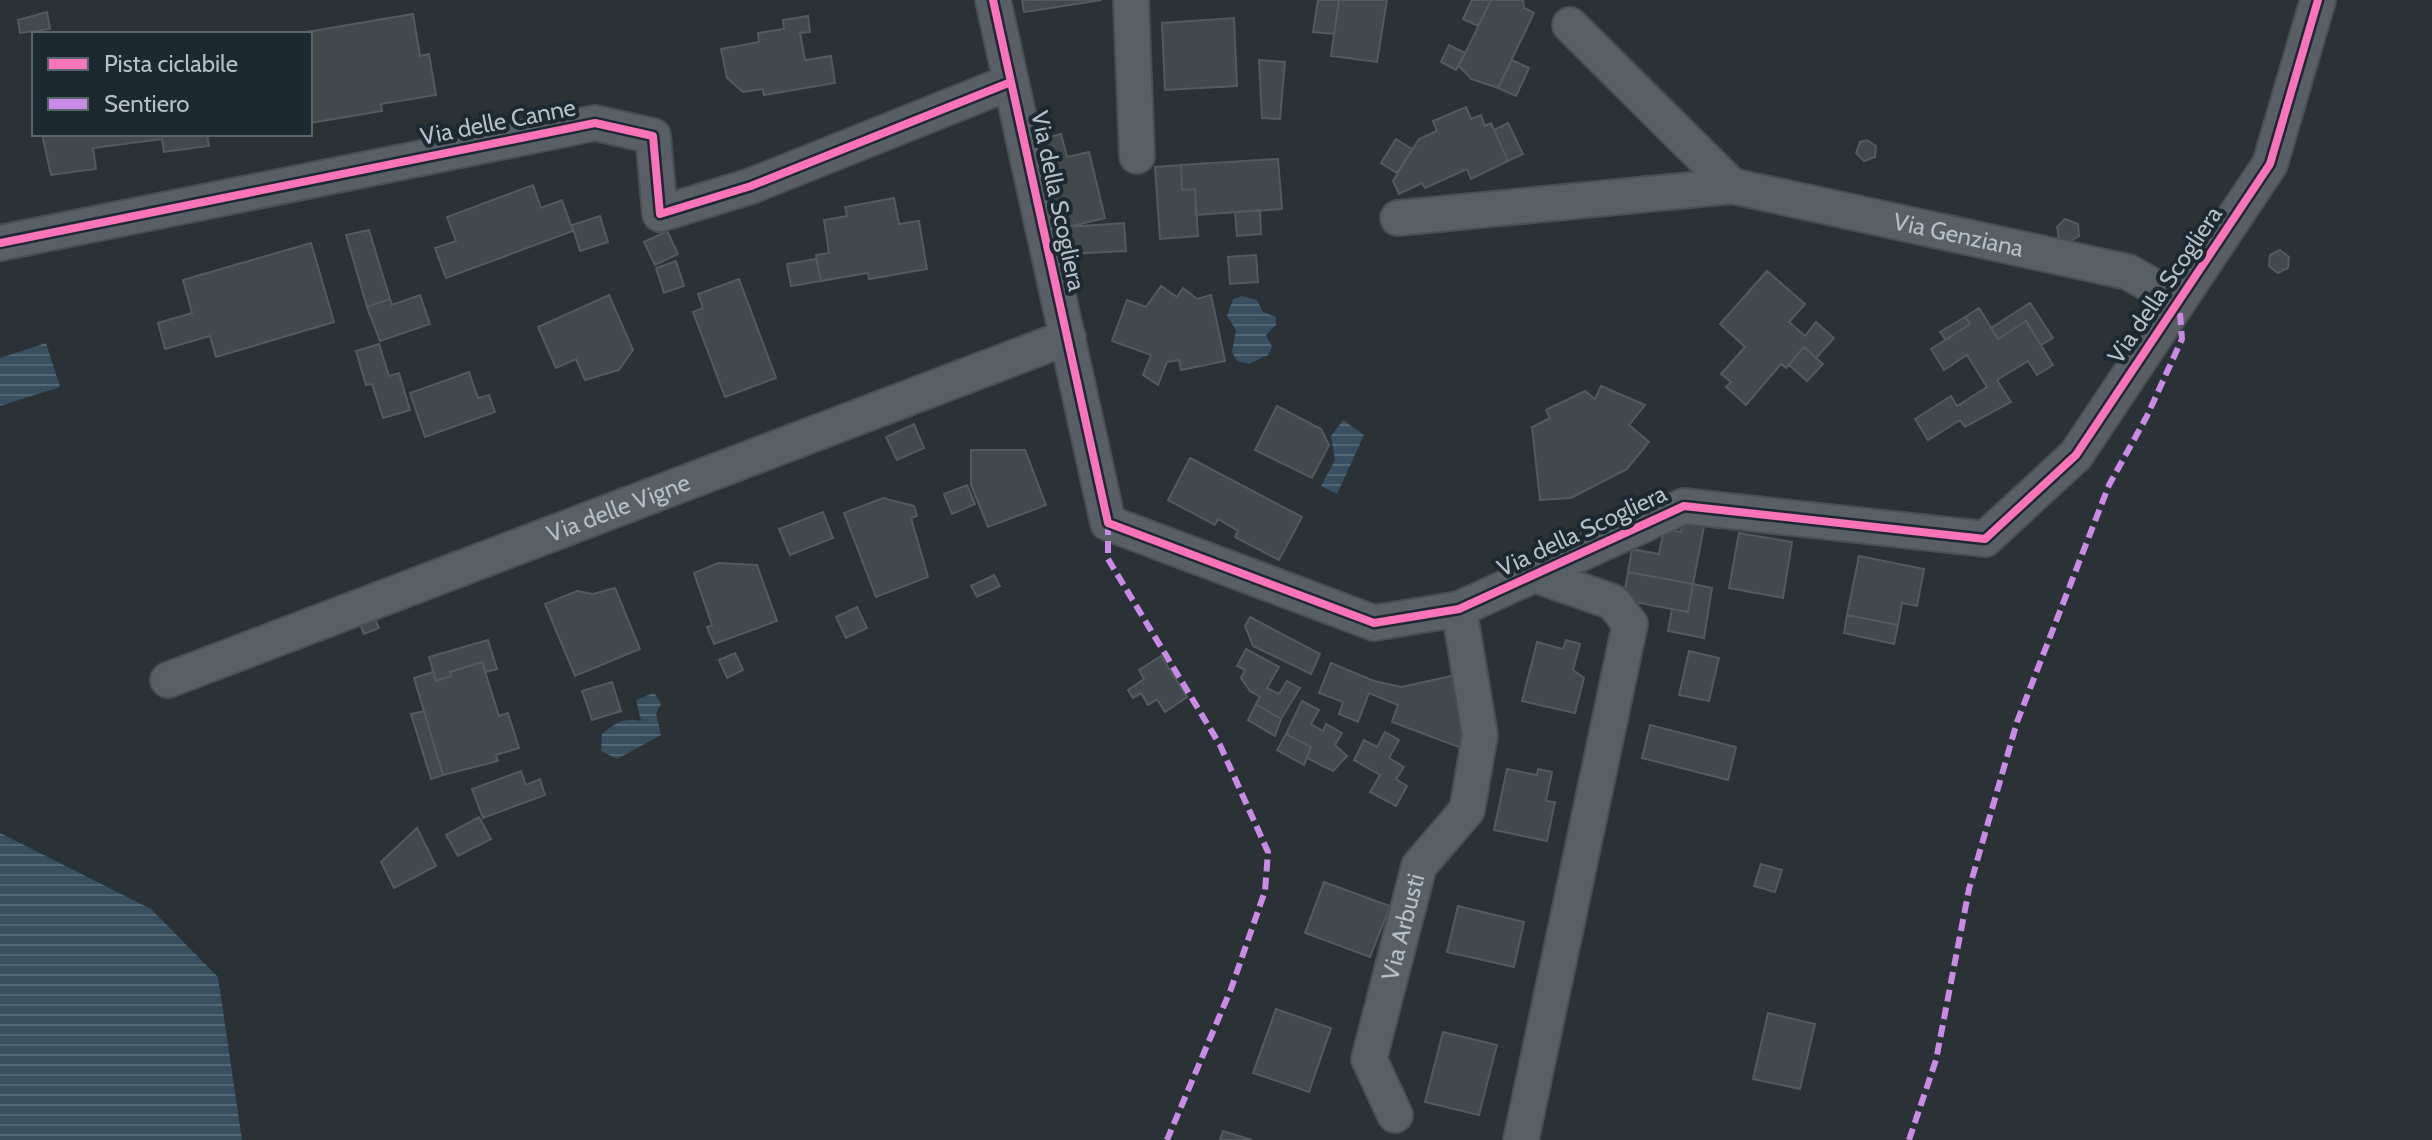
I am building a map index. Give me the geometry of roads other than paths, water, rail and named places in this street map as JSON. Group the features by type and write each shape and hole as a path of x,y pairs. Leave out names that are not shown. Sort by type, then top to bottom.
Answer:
{"street":[{"name":"Via della Scogliera","path":"993,0 1108,523 1374,623 1459,609 1684,506 1985,539 2076,455 2270,164 2318,0"},
{"path":"1131,0 1137,156"},
{"path":"1570,25 1732,186"},
{"name":"Via delle Canne","path":"0,243 595,123 653,136 660,214 751,186 1011,82"},
{"name":"Via Genziana","path":"1398,218 1732,186 2128,272 2179,301"},
{"name":"Via delle Vigne","path":"168,680 1068,337"},
{"path":"1521,1140 1630,624 1613,602 1535,575"},
{"name":"Via Arbusti","path":"1395,1115 1369,1059 1419,866 1467,810 1480,735 1459,609"}],"water":[{"path":"1242,296 1257,300 1263,312 1276,317 1276,325 1266,335 1272,347 1268,355 1249,364 1237,361 1232,352 1236,330 1227,316 1233,299"},
{"path":"46,343 60,387 0,406 0,358"},
{"path":"1343,420 1364,435 1337,494 1321,486 1335,460 1331,436"},
{"path":"655,694 661,704 656,713 661,735 617,759 601,751 602,734 620,722 641,721 636,700"},
{"path":"0,833 151,909 218,977 242,1140 0,1140"}]}
